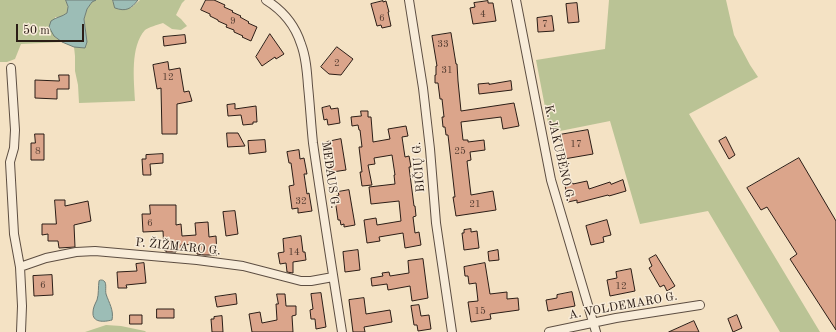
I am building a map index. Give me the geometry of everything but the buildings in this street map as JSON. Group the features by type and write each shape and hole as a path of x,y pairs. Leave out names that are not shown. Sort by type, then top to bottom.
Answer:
{"street":[{"name":"MEDAUS G.","path":"266,0 284,14 297,33 302,44 306,60 313,142 342,332"},
{"name":"BIČIŲ G.","path":"409,0 423,88 436,223 452,332"},
{"name":"K. JAKUBĖNO G.","path":"516,0 551,180 596,332"},
{"path":"11,68 15,130 14,148 10,162 14,234 20,267 22,306 21,332"},
{"name":"P. ŽIŽMARO G.","path":"20,267 46,258 76,252 95,251 235,265 301,281 311,281 333,277"},
{"name":"A. VOLDEMARO G.","path":"549,332 616,318 700,305"}],"green space":[{"path":"0,0 66,0 68,7 67,13 62,17 55,17 54,36 62,42 21,44 15,59 7,62 0,62"},
{"path":"96,0 113,0 112,1 131,8 140,0 185,0 176,15 187,26 181,30 172,29 163,23 145,30 140,37 134,64 135,101 79,103 74,47 85,47 86,31 84,19 87,9 92,2"},
{"path":"609,0 726,0 734,35 758,77 689,114 820,332 780,332 708,211 640,224 610,121 550,133 536,60 605,49"},
{"path":"106,325 121,326 146,332 85,332"}],"water":[{"path":"66,0 96,0 92,2 87,9 84,19 87,42 85,48 74,47 62,42 54,36 49,27 51,21 67,13 68,7"},
{"path":"113,0 138,0 131,8 122,10 115,8"},
{"path":"101,280 105,282 106,294 112,310 112,320 99,321 93,316 93,309 98,295 99,281"}]}
